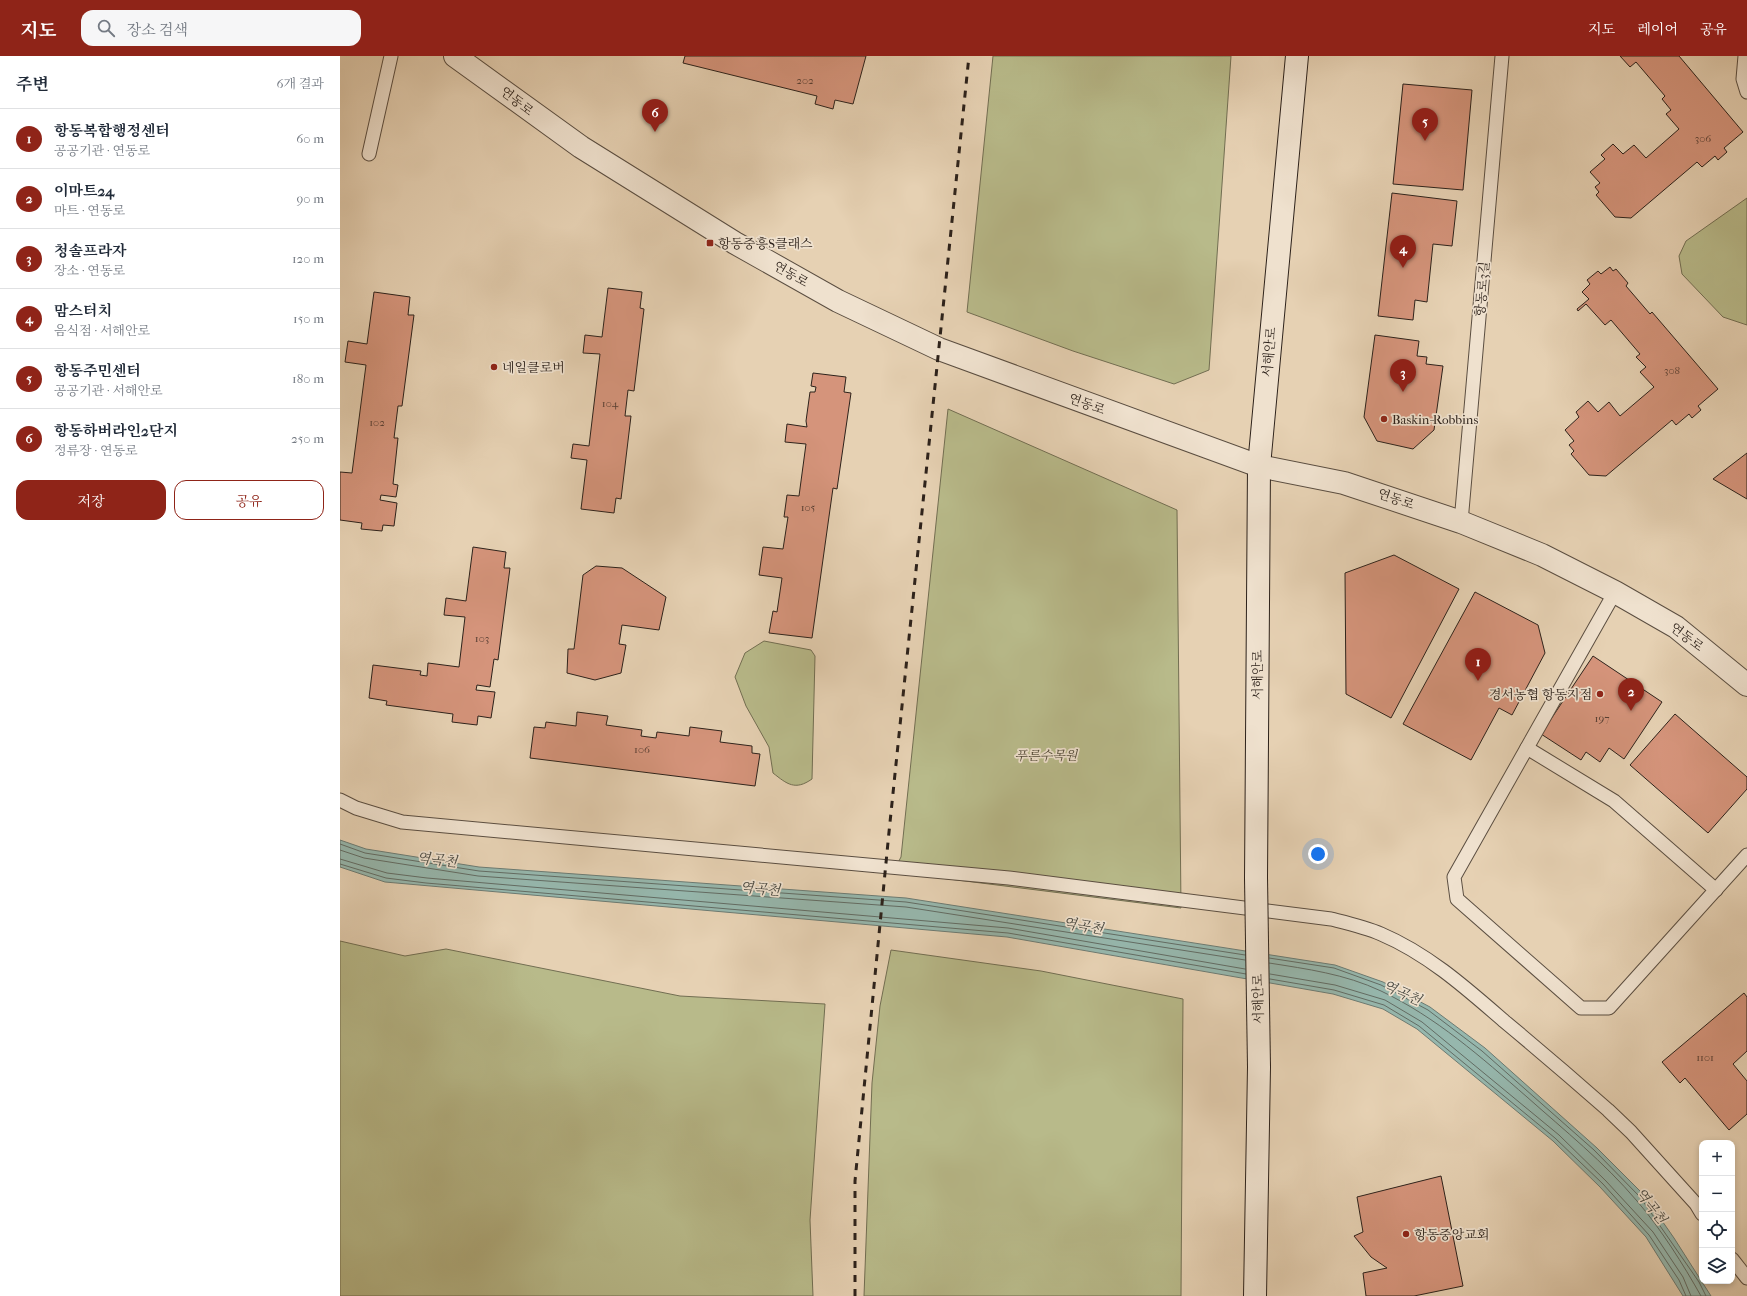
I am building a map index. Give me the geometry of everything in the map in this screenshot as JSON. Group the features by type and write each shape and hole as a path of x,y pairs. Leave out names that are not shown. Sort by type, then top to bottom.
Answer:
{"street":[{"name":"연동로","path":"455,56 581,148 735,243 838,301 939,349 1259,466 1344,482 1461,522 1542,555 1615,592 1676,627 1747,685"},
{"name":"서해안로","path":"1255,1296 1259,1067 1256,878 1259,466 1297,56"}],"lane":[{"path":"369,154 391,56"},
{"name":"항동로3길","path":"1461,522 1502,56"},
{"path":"1745,56 1743,79 1747,92"},
{"path":"1615,592 1454,877 1457,899 1580,1008 1608,1008 1747,855"},
{"path":"1527,748 1614,801 1716,890"},
{"path":"340,800 356,808 402,822 1009,878 1331,919 1358,926 1380,933 1433,962 1470,991 1608,1110 1631,1132 1696,1204 1701,1212"},
{"path":"1735,1263 1747,1278"}],"green space":[{"path":"993,56 1231,56 1209,370 1174,384 1073,351 967,312"},
{"path":"1747,198 1747,325 1723,317 1682,274 1679,256 1686,241"},
{"name":"푸른수목원","path":"948,409 1177,510 1181,908 893,872 901,857"},
{"path":"764,641 811,650 815,656 812,779 801,785 791,785 773,773 769,747 746,706 735,677 745,653"},
{"path":"340,941 405,956 446,949 680,996 825,1004 810,1220 813,1296 340,1296"},
{"path":"891,950 1041,971 1183,999 1181,1296 864,1296 872,1083 880,1006"}],"water":[{"name":"역곡천","path":"340,840 366,849 479,867 906,898 1335,965 1383,982 1430,1007 1485,1048 1597,1148 1644,1195 1699,1277 1699,1284 1703,1284 1711,1296 1683,1296 1646,1237 1600,1187 1553,1141 1417,1029 1383,1009 1333,994 1007,937 385,882 340,867"}],"building":[{"path":"685,56 866,56 853,104 835,100 833,109 815,104 817,96 683,63"},
{"path":"1620,56 1679,56 1743,132 1724,148 1727,152 1718,160 1715,156 1702,167 1697,162 1631,218 1615,217 1596,195 1599,192 1595,187 1600,183 1590,172 1605,159 1601,155 1613,144 1623,154 1634,145 1646,158 1679,129 1666,114 1671,110 1662,99 1665,96 1636,62 1630,67"},
{"path":"1403,84 1472,90 1463,190 1393,184"},
{"path":"1392,193 1457,201 1452,246 1433,244 1427,302 1415,300 1413,320 1378,316"},
{"path":"1610,267 1613,271 1616,269 1628,283 1626,286 1650,314 1652,312 1718,389 1698,406 1701,410 1692,418 1689,414 1676,425 1672,420 1606,476 1589,475 1571,454 1574,451 1569,445 1574,441 1565,430 1579,417 1576,412 1588,401 1598,412 1609,402 1620,416 1654,387 1640,372 1646,367 1636,357 1640,354 1611,320 1605,325 1586,304 1578,311 1577,309 1589,299 1582,292 1590,284 1587,280 1598,271 1601,274"},
{"path":"608,288 642,292 640,308 644,309 634,391 628,390 625,416 631,416 621,499 616,498 614,513 581,509 587,460 571,458 573,444 589,446 600,354 583,353 585,335 602,337"},
{"path":"374,292 410,297 408,315 414,315 402,406 398,406 394,438 398,438 393,484 398,485 396,497 381,495 380,500 397,503 394,526 383,525 382,531 361,529 362,523 340,520 340,472 352,473 366,365 345,362 348,341 367,344"},
{"path":"1375,335 1419,341 1417,356 1427,357 1426,364 1443,366 1434,430 1413,449 1377,441 1364,417"},
{"path":"813,373 846,377 844,392 851,393 837,489 833,488 812,638 769,633 773,611 777,612 782,578 759,575 763,547 783,549 788,517 784,517 787,495 799,496 806,444 785,442 787,424 807,427 806,421 810,392 815,392 816,387 811,386"},
{"path":"1747,453 1747,499 1713,479"},
{"path":"473,547 506,552 504,568 510,568 498,660 494,659 490,687 477,685 476,690 495,692 491,718 478,716 477,725 452,722 453,714 386,705 387,701 369,698 373,665 421,671 420,675 427,676 428,663 459,667 465,617 444,615 446,598 466,601"},
{"path":"1394,555 1459,589 1391,718 1346,694 1345,573"},
{"path":"596,566 622,568 666,597 659,630 622,625 619,644 626,645 621,673 595,680 567,673 568,649 574,649 583,575"},
{"path":"1475,592 1538,625 1545,653 1512,715 1499,708 1471,760 1403,724"},
{"path":"1593,656 1662,702 1624,759 1609,748 1600,762 1586,752 1581,760 1541,734"},
{"path":"577,712 608,716 606,725 642,730 641,736 656,738 657,732 689,736 690,727 722,731 720,742 752,746 752,753 760,754 755,786 530,758 534,727 545,728 546,722 576,726"},
{"path":"1675,714 1747,777 1747,789 1708,833 1630,765"},
{"path":"1744,993 1747,997 1747,1051 1733,1064 1747,1081 1747,1114 1729,1130 1685,1078 1680,1083 1662,1062"},
{"name":"항동중앙교회","path":"1441,1176 1463,1286 1414,1296 1366,1296 1363,1273 1387,1268 1371,1257 1354,1236 1363,1232 1357,1197"}],"railway":[{"path":"855,1296 855,1181 889,832 969,56"}],"place":[{"name":"항동하버라인2단지","path":"655,132"},
{"name":"항동주민센터","path":"1425,141"},
{"name":"항동중흥S클래스","path":"710,243"},
{"name":"맘스터치","path":"1403,268"},
{"name":"네일클로버","path":"494,367"},
{"name":"청솔프라자","path":"1403,392"},
{"name":"Baskin-Robbins","path":"1384,419"},
{"name":"항동복합행정센터","path":"1478,681"},
{"name":"경서농협 항동지점","path":"1600,694"},
{"name":"이마트24","path":"1631,711"},
{"name":"항동중앙교회","path":"1406,1234"}]}
